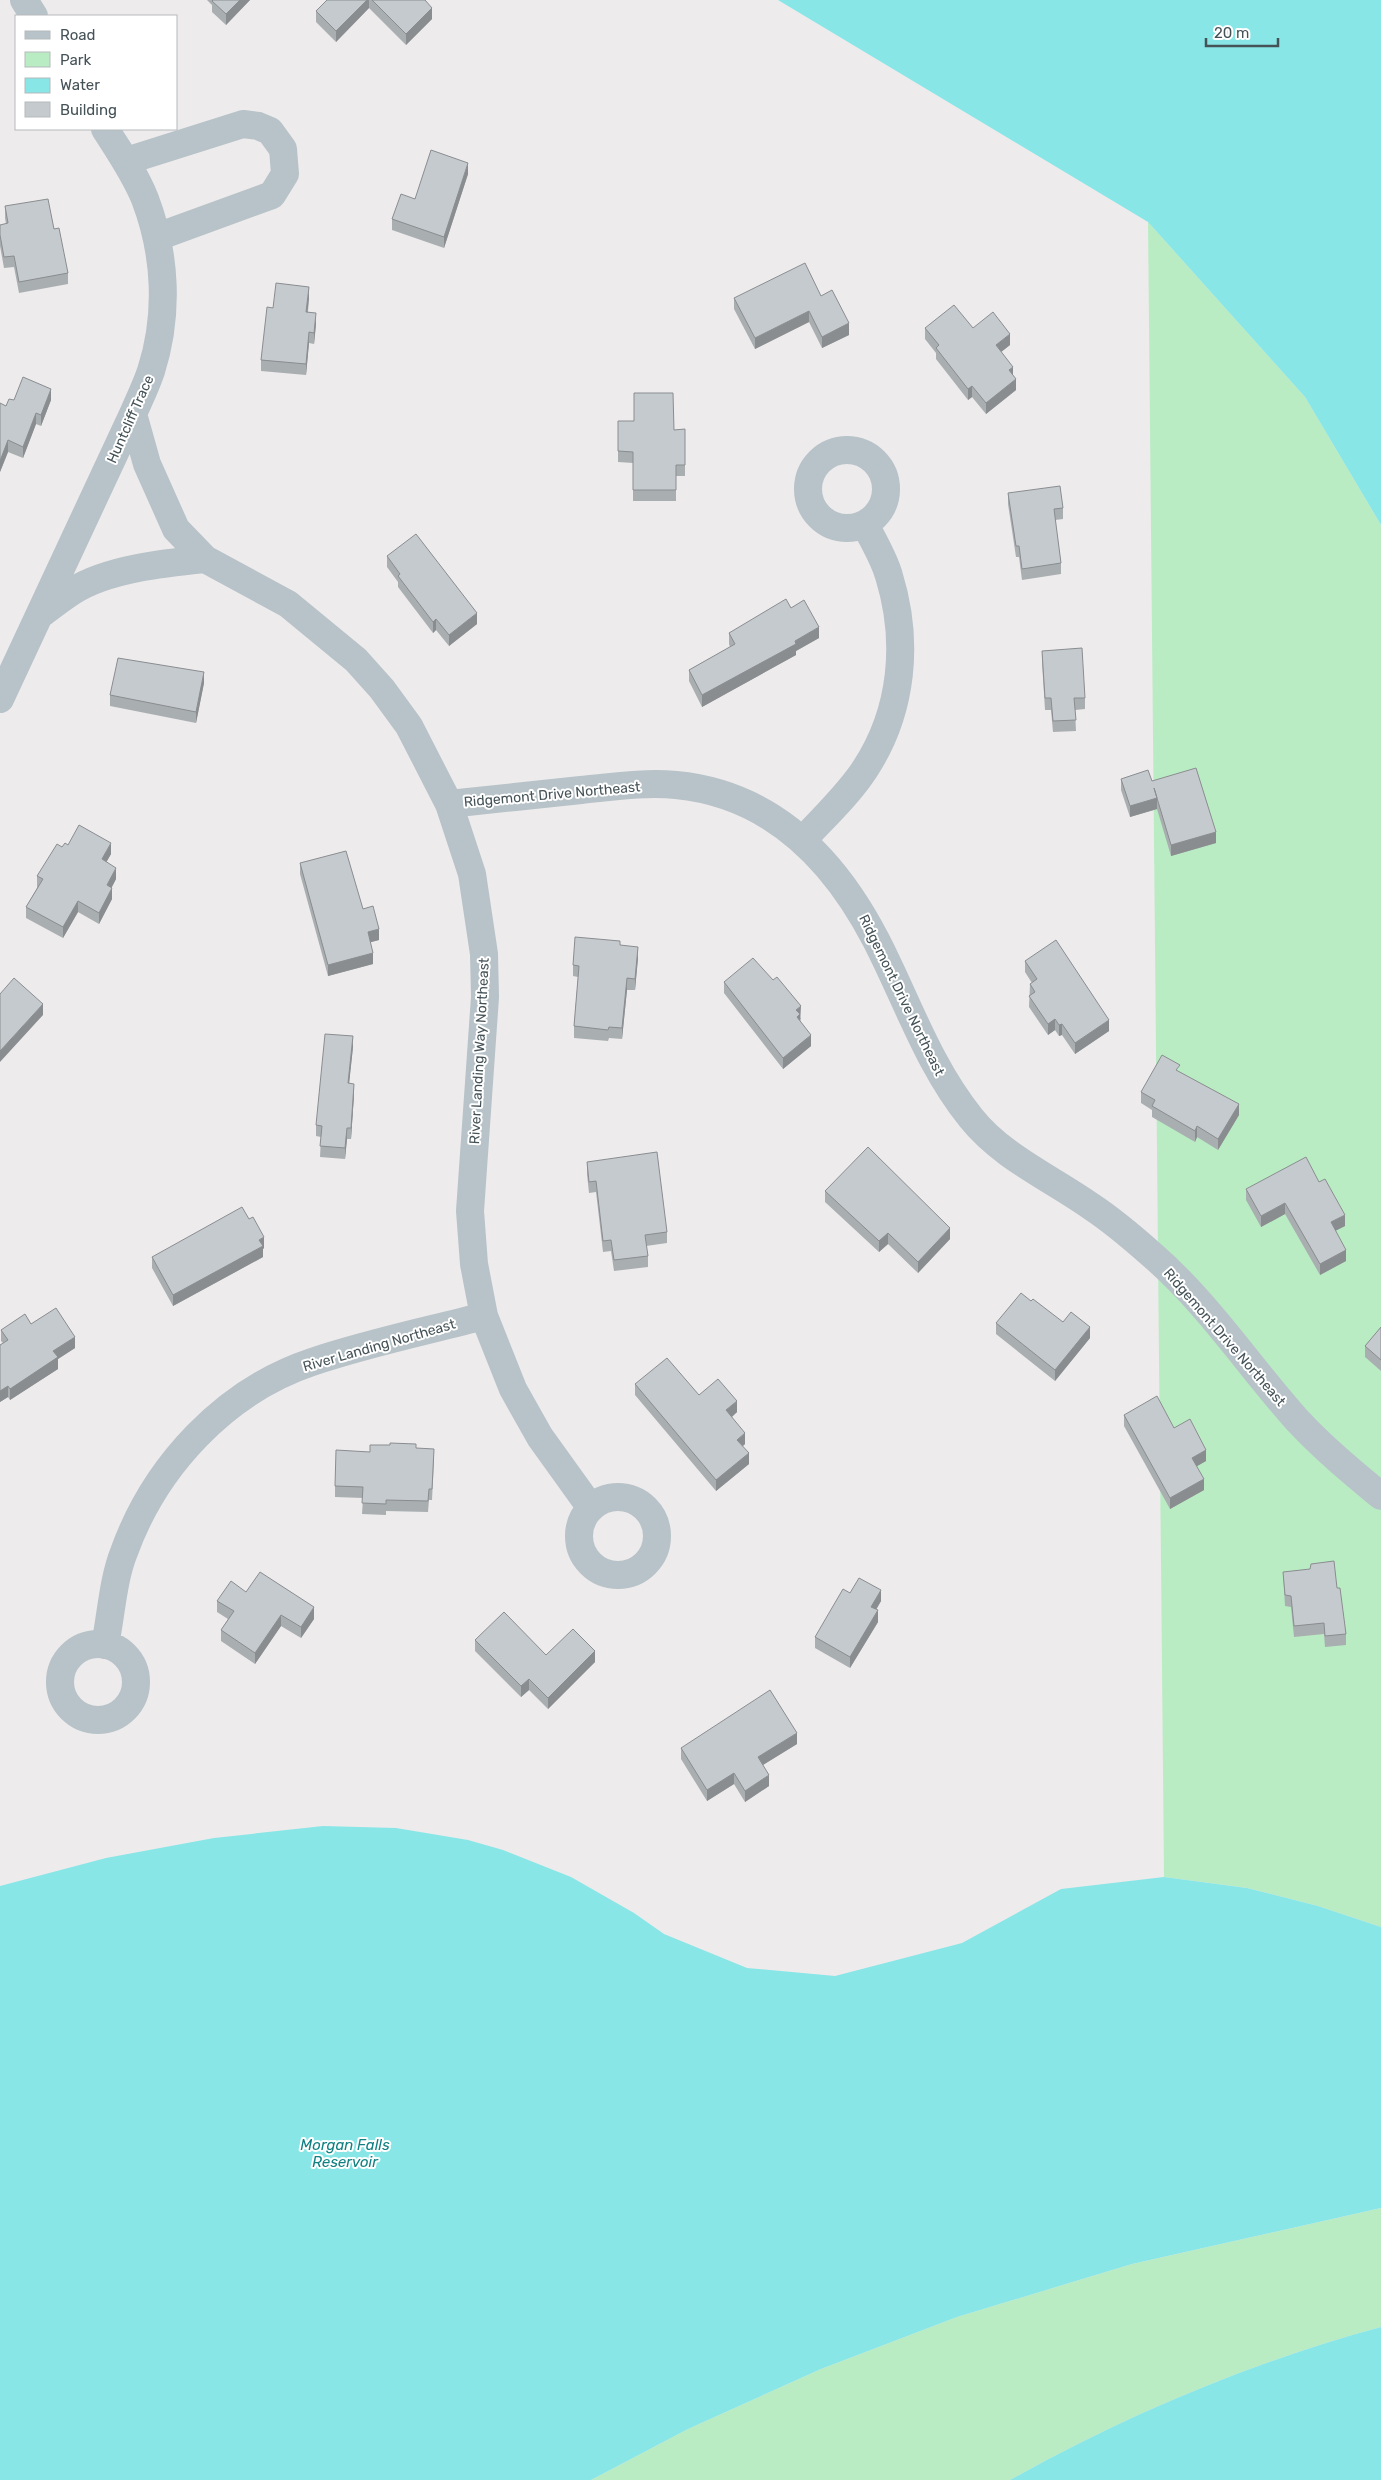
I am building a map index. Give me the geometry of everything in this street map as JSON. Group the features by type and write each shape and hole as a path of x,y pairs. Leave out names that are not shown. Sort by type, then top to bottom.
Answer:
{"street":[{"path":"24,0 33,15"},
{"path":"126,161 243,124 258,126 270,131 283,149 286,174 272,195 158,238"},
{"name":"Huntcliff Trace","path":"0,699 133,414 151,371 162,326 164,284 158,238 144,198 126,161 106,130"},
{"name":"River Landing Way Northeast","path":"133,414 147,464 167,513 176,529 205,559 288,604 356,660 382,689 409,726 449,804 472,874 484,954 485,997 470,1211 474,1264 484,1316 512,1389 540,1437 591,1508"},
{"path":"802,840 844,797 865,769 883,736 896,696 901,654 899,613 888,574 865,524"},
{"path":"39,616 74,590 108,576 148,565 205,559"},
{"name":"Ridgemont Drive Northeast","path":"449,804 631,785 676,785 708,791 742,803 774,820 802,840 830,867 851,896 876,941 938,1072 972,1120 1012,1156 1093,1208 1153,1255 1189,1292 1299,1421 1343,1464 1381,1496"},
{"name":"River Landing Northeast","path":"106,1644 123,1552 147,1499 181,1452 224,1411 263,1384 311,1362 484,1316"}],"green space":[{"path":"1148,222 1305,397 1381,525 1381,1927 1318,1906 1247,1888 1164,1877"},
{"path":"1381,2208 1381,2327 1285,2357 1191,2392 1144,2412 1010,2480 591,2480 688,2429 821,2369 957,2317 1132,2264"}],"water":[{"path":"778,0 1381,0 1381,525 1305,397 1148,222"},
{"name":"Morgan Falls Reservoir","path":"323,1826 396,1828 468,1840 503,1850 571,1877 634,1913 664,1934 747,1968 835,1976 962,1943 1061,1889 1164,1877 1247,1888 1318,1906 1381,1927 1381,2208 1132,2264 957,2317 821,2369 688,2429 591,2480 0,2480 0,1886 106,1858 214,1838"},
{"path":"1381,2327 1381,2480 1010,2480 1144,2412 1191,2392 1285,2357"}],"building":[{"path":"213,0 240,0 226,14"},
{"path":"327,0 367,0 336,31 316,11"},
{"path":"372,0 425,0 432,8 406,34"},
{"path":"431,150 468,163 444,237 392,219 401,194 415,199"},
{"path":"48,199 54,229 59,228 68,273 19,282 14,256 4,257 0,225 8,223 5,206"},
{"path":"805,263 821,296 832,290 849,323 822,337 809,311 755,338 734,298"},
{"path":"276,283 309,287 306,312 316,313 314,333 309,332 306,364 261,360 267,307 273,308"},
{"path":"954,305 973,328 993,312 1010,334 996,345 1013,367 1009,370 1016,379 986,403 972,386 968,389 936,348 939,345 925,328"},
{"path":"23,377 51,389 41,415 36,413 23,447 8,440 0,461 0,403 6,406 9,399 14,400"},
{"path":"634,393 673,393 674,430 685,429 685,465 676,465 676,490 633,490 633,452 618,451 618,421 634,421"},
{"path":"1060,486 1063,508 1054,509 1061,563 1022,569 1019,546 1016,546 1008,493"},
{"path":"416,534 477,613 449,635 436,619 433,622 398,576 400,574 387,556"},
{"path":"786,599 791,608 804,600 819,627 795,641 796,644 702,695 689,670 735,644 729,633"},
{"path":"1082,648 1085,698 1074,698 1076,720 1053,721 1051,698 1045,698 1042,651"},
{"path":"118,658 204,672 196,712 110,695"},
{"path":"1196,768 1216,832 1171,845 1157,798 1130,806 1121,779 1148,770 1152,781"},
{"path":"79,825 111,843 102,859 116,868 107,885 112,888 99,913 78,901 63,927 26,907 43,879 37,876 57,844 62,847 65,843 68,845"},
{"path":"346,851 363,909 373,906 379,929 368,932 373,953 328,965 300,863"},
{"path":"575,937 620,941 620,945 638,947 635,979 627,978 622,1028 609,1027 608,1030 574,1026 579,966 573,965"},
{"path":"1056,940 1109,1020 1075,1043 1062,1024 1059,1025 1055,1019 1048,1024 1029,996 1035,992 1030,984 1037,979 1025,961"},
{"path":"753,958 773,980 777,977 801,1006 796,1010 800,1014 797,1017 811,1035 783,1058 724,982"},
{"path":"14,978 43,1004 0,1051 0,994"},
{"path":"325,1034 353,1036 348,1083 354,1084 351,1128 347,1128 345,1148 320,1146 322,1126 316,1125"},
{"path":"1162,1055 1180,1065 1176,1070 1239,1104 1218,1139 1197,1126 1195,1131 1152,1106 1155,1100 1141,1092"},
{"path":"868,1147 950,1228 918,1262 888,1233 879,1241 825,1191"},
{"path":"657,1152 667,1232 645,1235 648,1256 614,1260 611,1240 603,1241 596,1181 589,1182 587,1162"},
{"path":"1306,1157 1319,1182 1325,1179 1345,1215 1331,1222 1346,1250 1320,1264 1285,1203 1261,1216 1246,1189"},
{"path":"242,1207 249,1219 253,1217 264,1237 259,1240 263,1246 173,1295 152,1257"},
{"path":"1021,1293 1031,1301 1033,1299 1063,1322 1071,1312 1090,1327 1055,1370 996,1323"},
{"path":"56,1308 75,1337 53,1351 58,1357 10,1389 8,1386 0,1391 0,1345 8,1340 1,1330 25,1314 31,1324"},
{"path":"1381,1327 1381,1360 1365,1346"},
{"path":"667,1358 699,1395 718,1379 737,1401 726,1410 745,1433 737,1440 749,1453 716,1480 635,1384"},
{"path":"1157,1396 1174,1428 1190,1419 1206,1450 1192,1458 1204,1479 1170,1498 1124,1415"},
{"path":"390,1443 416,1444 416,1448 434,1449 432,1489 429,1489 428,1501 386,1500 386,1504 362,1503 363,1487 335,1486 336,1450 370,1452 370,1445 390,1445"},
{"path":"1334,1561 1337,1588 1340,1588 1346,1634 1325,1636 1324,1623 1294,1626 1291,1596 1285,1595 1283,1572 1310,1569 1311,1564"},
{"path":"260,1572 314,1607 301,1627 281,1615 255,1653 221,1630 234,1611 217,1601 231,1581 246,1592"},
{"path":"859,1578 881,1590 871,1607 878,1610 850,1657 815,1637 843,1589 850,1593"},
{"path":"504,1612 546,1655 573,1629 595,1651 548,1698 529,1679 521,1686 475,1640"},
{"path":"770,1690 797,1733 758,1757 769,1775 745,1791 734,1773 707,1790 681,1748"}]}
